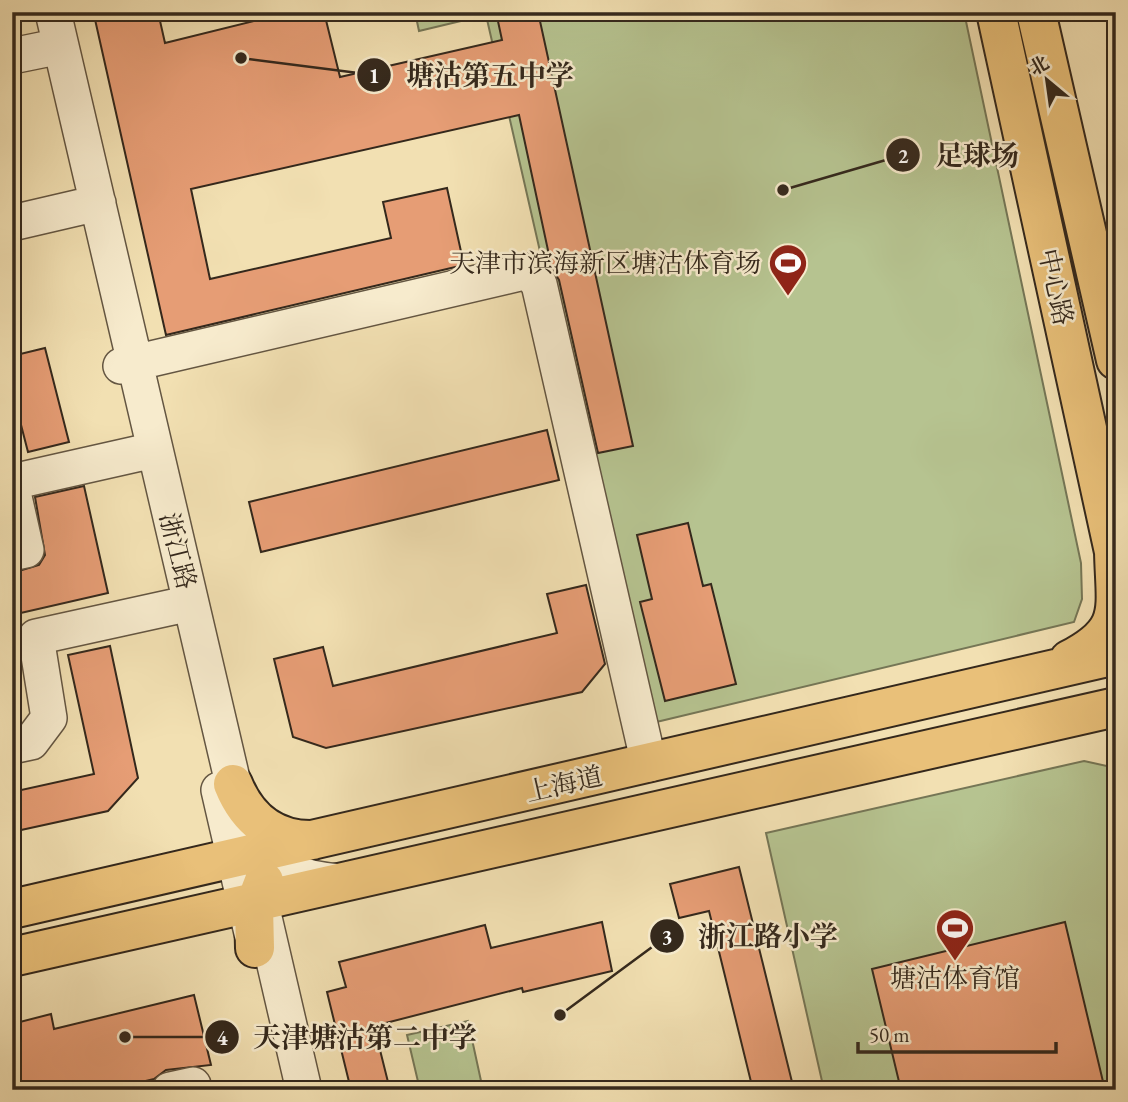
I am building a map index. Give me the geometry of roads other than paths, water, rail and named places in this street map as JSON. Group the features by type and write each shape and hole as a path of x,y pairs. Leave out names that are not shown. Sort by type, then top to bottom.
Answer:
{"main road":[{"name":"中心路","path":"996,12 1115,556 1116,609 1113,622 1098,642 1045,671"},
{"name":"中心路","path":"1036,12 1116,360"},
{"name":"上海道","path":"12,957 206,913 254,874 322,840 1116,655"},
{"path":"1056,721 1116,685"},
{"name":"上海道","path":"12,909 254,874 342,882 1116,707"},
{"path":"1056,721 1093,721 1116,726"},
{"path":"226,787 263,826 290,838 322,840"},
{"path":"254,874 255,948"},
{"path":"206,913 236,918 245,928 255,948"}],"street":[{"name":"浙江路","path":"38,12 54,47"},
{"name":"浙江路","path":"53,12 54,47 147,452 226,787 254,874 304,1090"},
{"path":"12,57 54,47"},
{"path":"12,223 90,205"},
{"path":"127,365 528,271 539,284 649,764"},
{"path":"12,482 147,452"},
{"path":"12,488 26,550 12,553"},
{"path":"12,746 31,742 49,718 24,639 183,604"},
{"path":"255,948 288,1090"},
{"path":"170,1090 193,1084 194,1090"}],"place":[{"name":"塘沽第五中学","path":"241,58"},
{"name":"足球场","path":"783,190"},
{"name":"天津市滨海新区塘沽体育场","path":"788,297"},
{"name":"塘沽体育馆","path":"955,962"},
{"name":"浙江路小学","path":"560,1015"},
{"name":"天津塘沽第二中学","path":"125,1037"}]}
